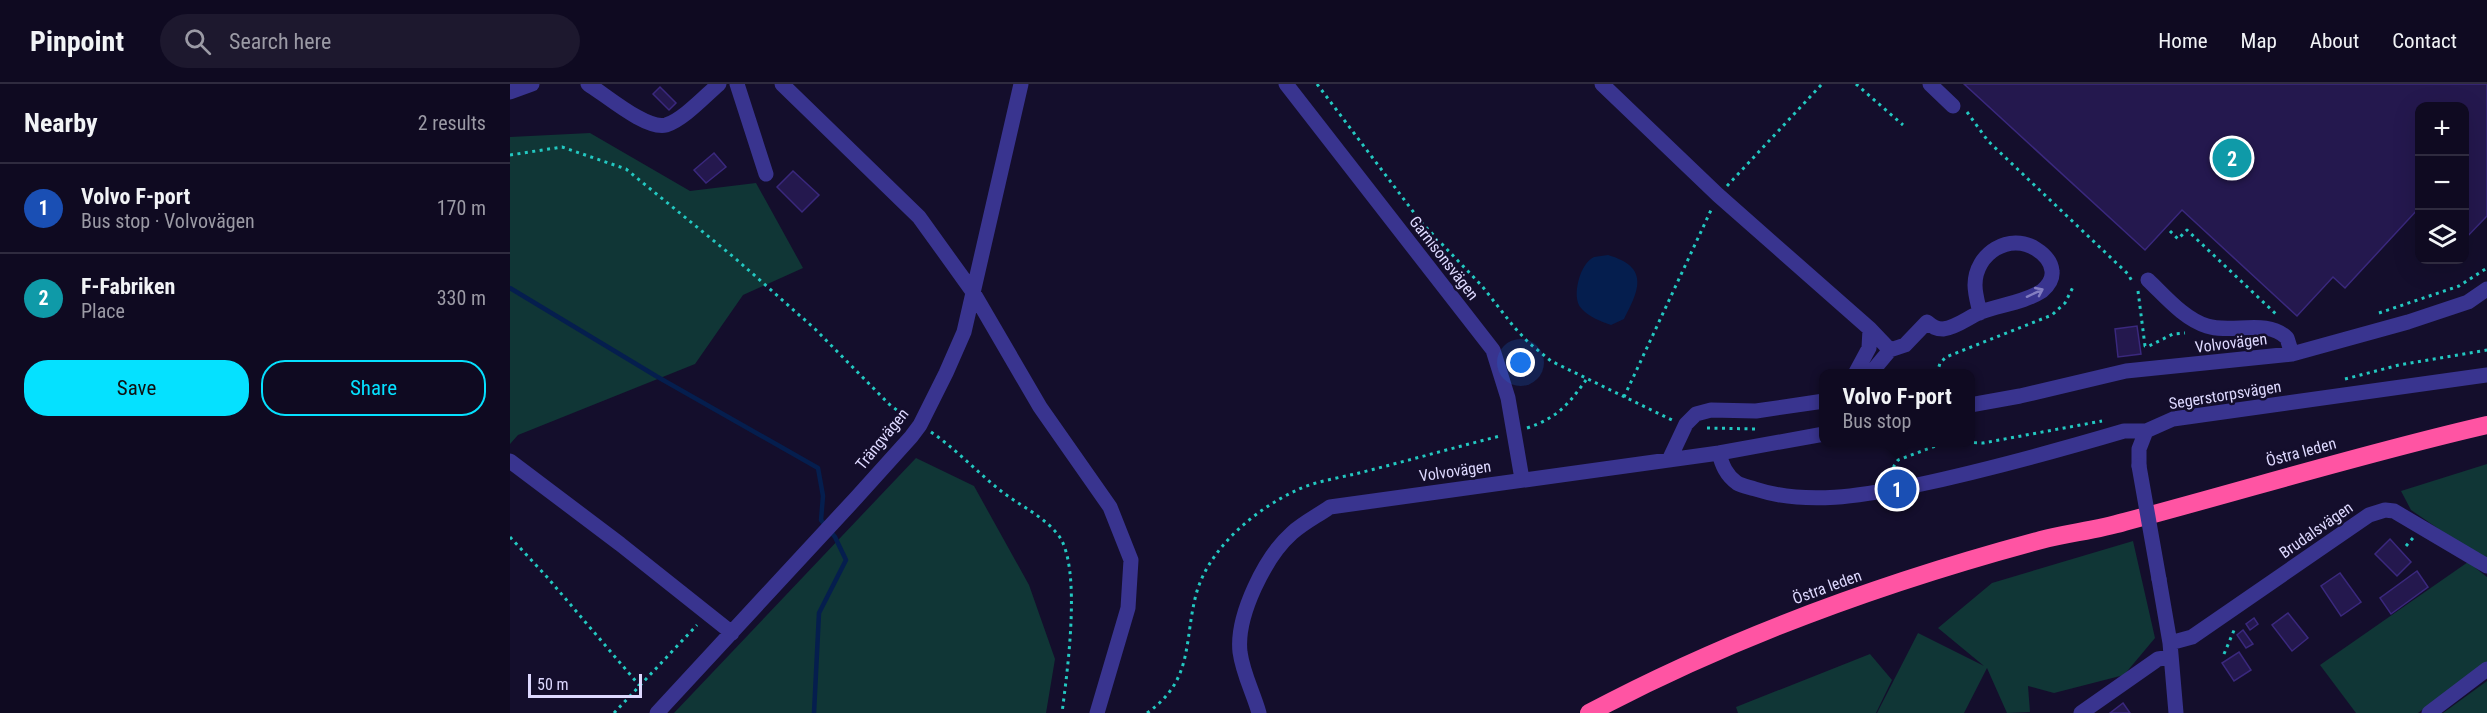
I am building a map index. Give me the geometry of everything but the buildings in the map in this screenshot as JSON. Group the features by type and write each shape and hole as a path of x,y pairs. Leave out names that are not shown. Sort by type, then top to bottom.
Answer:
{"highway":[{"name":"Östra leden","path":"1589,713 1696,659 1808,614 1960,563 2043,539 2122,523 2303,471 2487,425"},
{"name":"Östra leden","path":"1610,713 1744,650 1821,619 2047,547 2091,530"}],"street":[{"path":"510,92 532,84"},
{"path":"588,84 646,123 666,125 684,114 719,84"},
{"path":"737,84 766,174"},
{"path":"782,84 919,217 973,292 1040,407 1110,507 1131,560 1128,608 1097,713"},
{"name":"Trängvägen","path":"657,713 809,550 911,437 920,424 964,332 1021,84"},
{"name":"Garnisonsvägen","path":"1286,84 1493,350 1508,398 1522,480"},
{"path":"1602,84 1718,195 1870,329 1890,350"},
{"path":"1930,84 1959,107"},
{"path":"1874,369 1890,350 1905,345 1927,322 1934,328 1944,329 1959,325 1980,313 2041,291 2050,283 2052,271 2048,259 2026,243 2015,242 2002,245 1981,263 1977,273 1975,285 1980,313"},
{"path":"2148,280 2177,307 2204,325 2230,330 2273,329 2287,338 2292,354"},
{"name":"Volvovägen","path":"1975,404 2126,371 2292,354 2418,319 2468,302 2487,289"},
{"path":"1858,369 1869,348 1870,329"},
{"name":"Segerstorpsvägen","path":"1719,453 1724,470 1738,484 1766,493 1832,497 1868,495 1950,478 2124,431 2146,431 2174,419 2487,375"},
{"path":"1670,458 1686,424 1696,414 1711,411 1756,411 1819,402"},
{"path":"2146,431 2139,449 2139,466 2170,650 2176,713"},
{"name":"Volvovägen","path":"1260,712 1246,683 1239,650 1245,611 1266,562 1292,533 1330,507 1719,453 1819,435"},
{"path":"510,461 732,633"},
{"name":"Brudalsvägen","path":"2081,713 2369,515 2385,510 2406,516 2487,566"},
{"path":"2429,713 2487,669"}],"path":[{"path":"1317,84 1421,222 1482,286 1514,327 1551,361 1677,422"},
{"path":"1624,397 1718,195 1822,84"},
{"path":"1856,84 1903,125"},
{"path":"1959,107 1988,141 2128,274 2138,291 2145,346 2173,334 2190,333"},
{"path":"510,155 562,147 626,169 736,259 815,329 889,404 937,436 1001,491 1046,522 1060,538 1068,564 1071,599 1062,713"},
{"path":"2170,231 2178,239 2187,230 2283,320"},
{"path":"2374,314 2458,286 2487,268"},
{"path":"1938,369 1940,363 1946,357 2052,315 2065,303 2073,287"},
{"path":"1975,443 2104,420"},
{"path":"1894,482 1894,466 1898,460 1933,447"},
{"path":"510,537 639,686"},
{"path":"614,713 708,614"},
{"path":"2224,654 2235,628"}],"green space":[{"path":"590,133 690,191 756,183 803,268 743,295 695,364 518,435 510,444 510,137"},
{"path":"916,458 974,486 1029,585 1055,659 1046,713 674,713"},
{"path":"2487,464 2487,562 2411,510 2401,491"},
{"path":"2133,541 2155,638 2124,675 2054,693 2028,686 2030,712 2007,713 1987,668 1964,713 1877,713 1918,633 1984,666 1938,628 1992,583"},
{"path":"2468,562 2487,577 2487,663 2418,713 2356,713 2320,665"},
{"path":"1870,654 1892,680 1876,713 1738,713 1736,707"},
{"path":"2487,681 2487,713 2443,713"}],"water":[{"path":"1608,255 1630,266 1637,280 1634,298 1624,319 1611,325 1584,311 1578,303 1577,296 1578,281 1589,260"}],"waterway":[{"path":"510,288 656,376 818,468 823,496 821,520 835,537 846,560 819,613 814,713"}],"place":[{"name":"F-Fabriken","path":"2232,158"},
{"name":"Volvo F-port","path":"1897,489"}]}
